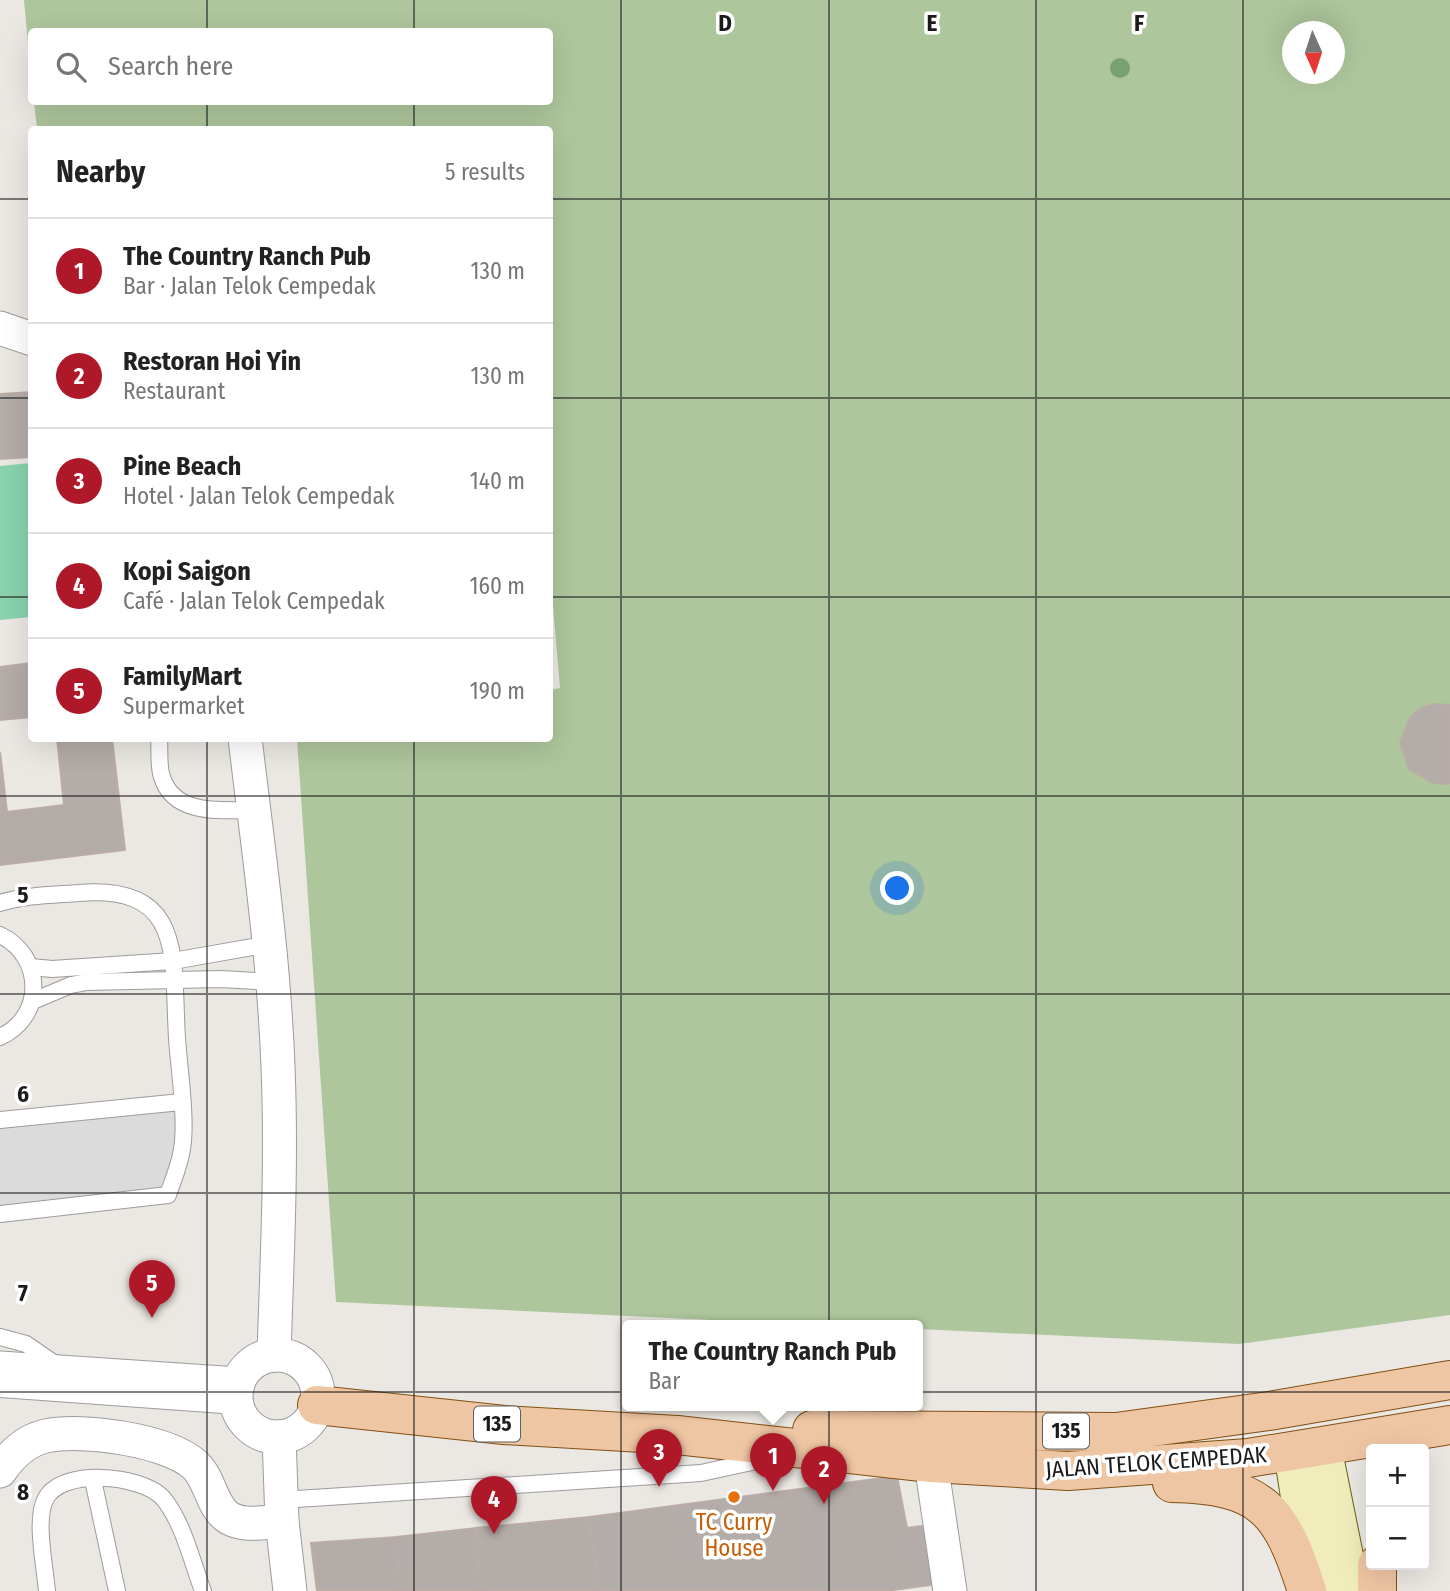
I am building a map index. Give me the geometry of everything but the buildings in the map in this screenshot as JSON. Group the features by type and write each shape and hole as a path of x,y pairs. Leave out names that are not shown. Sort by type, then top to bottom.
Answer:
{"main road":[{"name":"135","path":"677,1435 919,1429 1116,1432 1269,1411 1450,1380"},
{"path":"1116,1432 1191,1432 1258,1427 1306,1446 1322,1425 1352,1414 1450,1394"},
{"name":"JALAN TELOK CEMPEDAK","path":"317,1405 504,1425 677,1435 931,1463 1068,1471 1142,1467 1450,1425"},
{"path":"1429,1452 1450,1441"},
{"path":"1068,1471 1129,1481 1203,1483 1234,1489 1257,1501 1273,1516 1288,1538 1307,1591"},
{"path":"1377,1570 1377,1591"}],"street":[{"path":"0,328 28,338"},
{"path":"246,742 273,982 280,1153 274,1355"},
{"path":"274,1355 299,1361 308,1369 318,1392 317,1405 304,1428 279,1437 258,1433 248,1426 237,1395 251,1364 274,1355"},
{"path":"0,1368 66,1372 237,1395"},
{"path":"0,1471 25,1445 44,1436 69,1433 142,1441 166,1448 198,1467 221,1513 233,1520 281,1511"},
{"path":"279,1437 281,1511 290,1591"},
{"path":"1306,1446 1315,1591"},
{"path":"1306,1446 1351,1591"},
{"path":"931,1463 950,1591"}],"lane":[{"path":"159,742 162,777 171,796 191,807 254,810"},
{"path":"0,903 18,898 89,892 130,895 148,905 162,919 173,961 183,1148 168,1195 0,1213"},
{"path":"0,936 23,952 32,967 35,985 33,1001 16,1028 0,1037"},
{"path":"32,967 52,969 173,961 269,944"},
{"path":"33,1001 71,985 174,979 273,982"},
{"path":"0,1120 181,1102"},
{"path":"0,1337 26,1344 66,1372"},
{"path":"0,1390 237,1395"},
{"path":"281,1511 701,1473 803,1451"},
{"path":"47,1591 41,1519 45,1500 56,1486 71,1480 122,1479 148,1485 163,1499 184,1538 203,1591"},
{"path":"93,1480 117,1591"}],"green space":[{"path":"24,0 1450,0 1450,1315 1239,1344 923,1329 923,1320 714,1320 336,1302 297,742 553,742 553,689 560,688 553,605 553,126 37,126 34,105 553,105 553,28 28,28 28,43"},
{"path":"28,463 28,617 0,620 0,466"}],"shaded area":[{"path":"181,1102 168,1195 0,1213 0,1120"}],"place":[{"name":"FamilyMart","path":"152,1318"},
{"name":"Pine Beach","path":"659,1487"},
{"name":"The Country Ranch Pub","path":"773,1491"},
{"name":"TC Curry House","path":"734,1497"},
{"name":"Restoran Hoi Yin","path":"824,1504"},
{"name":"Kopi Saigon","path":"494,1534"}]}
